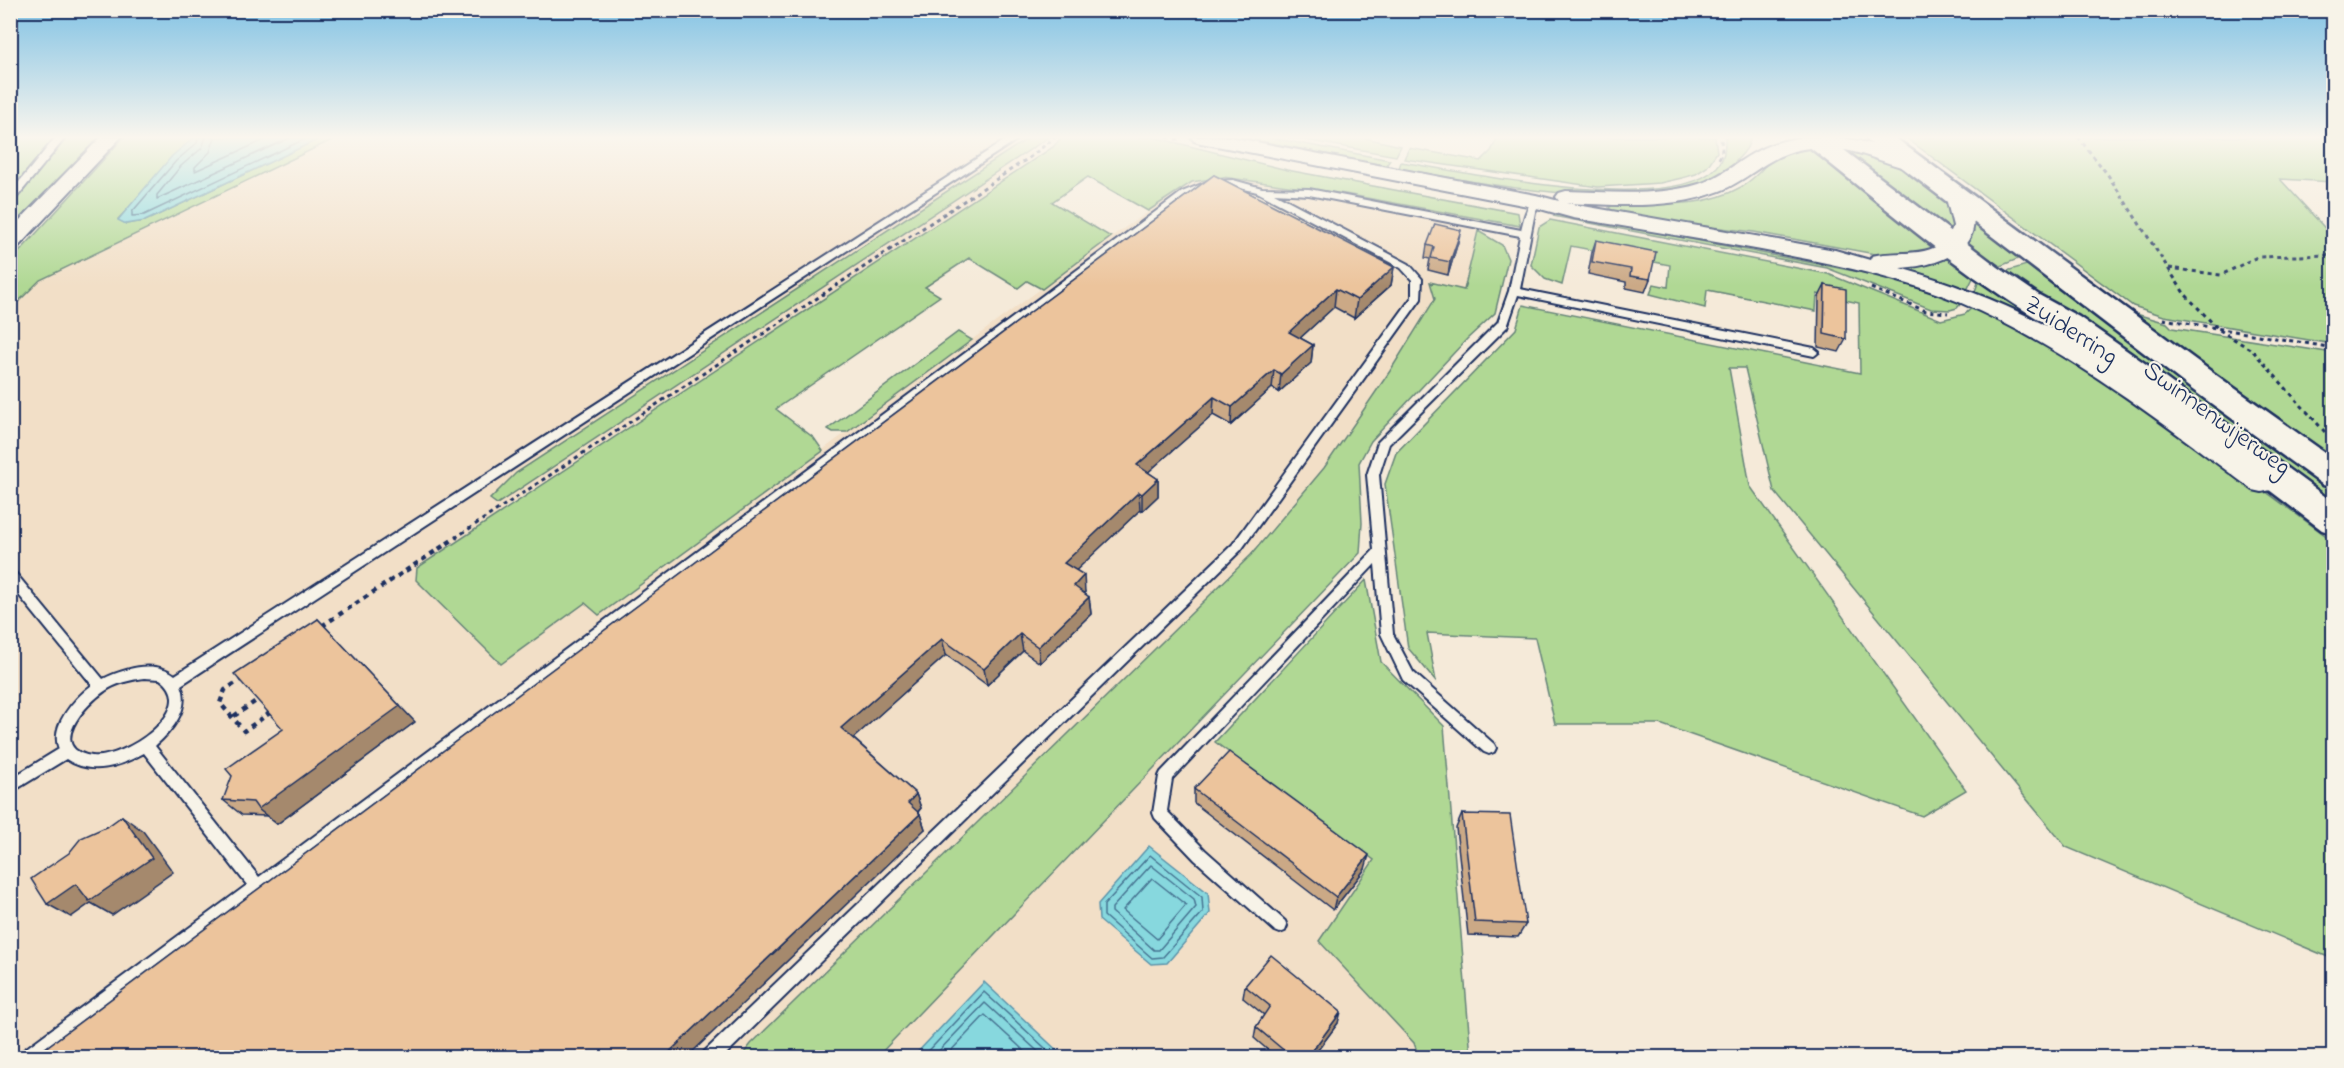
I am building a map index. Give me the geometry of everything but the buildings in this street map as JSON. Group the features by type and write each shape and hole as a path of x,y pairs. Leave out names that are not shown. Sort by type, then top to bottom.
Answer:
{"main road":[{"name":"Zuiderring","path":"1876,187 2029,302 2069,324 2135,371 2334,521"},
{"name":"Zuiderring","path":"1945,187 2201,381 2334,476"}],"street":[{"path":"10,243 64,187"},
{"name":"Swinnenwijerweg","path":"1464,187 1536,201 1572,212 1835,257 1900,263 1937,255 1952,246"},
{"name":"Swinnenwijerweg","path":"1536,201 1565,197 1662,198 1715,187"},
{"path":"1952,246 1961,234 1963,224 1955,194"},
{"name":"Swinnenwijerweg","path":"1835,257 1924,282 1966,297 2048,336 2102,368 2334,533"}],"lane":[{"path":"10,200 21,187"},
{"path":"174,683 939,187"},
{"path":"27,1058 1185,195 1203,187"},
{"path":"1248,187 1260,190 1309,192 1525,234"},
{"path":"710,1058 1237,547 1407,314 1417,297 1417,279 1404,266 1260,190"},
{"path":"1489,748 1408,676 1387,634 1373,475 1384,442 1503,324 1514,291 1530,212 1536,201"},
{"path":"1514,291 1814,352"},
{"path":"1280,926 1200,855 1160,813 1166,776 1379,552"},
{"path":"10,575 101,686"},
{"path":"144,672 162,674 174,683 178,696 175,712 164,730 146,745 123,757 99,763 79,761 66,752 62,737 68,719 81,701 101,686 123,676 144,672"},
{"path":"146,745 257,886"},
{"path":"10,787 66,752"}],"path":[{"path":"315,631 985,187"},
{"path":"2116,187 2184,294 2218,329 2253,351 2334,442"},
{"path":"2168,268 2221,275 2257,256 2334,255"},
{"path":"2218,329 2334,348"},
{"path":"245,677 225,690 220,703 234,716 244,731 271,712"},
{"path":"234,716 259,699"}],"shaded area":[{"path":"234,187 992,187 507,507 416,580 501,664 585,603 599,615 1111,237 1185,187 1297,187 1480,218 1464,290 1435,299 1324,469 1251,555 751,1044 741,1057 11,1057 10,290 40,280"},
{"path":"1192,728 1215,742 1375,860 1419,1057 877,1058"}],"green space":[{"path":"10,187 53,187 11,231"},
{"path":"79,187 149,187 118,219 126,224 145,221 217,187 234,187 40,280 11,309 11,261"},
{"path":"954,187 974,187 497,504 490,499 516,473"},
{"path":"993,187 1074,187 1052,202 1111,237 1042,289 1027,281 1018,288 969,258 925,287 940,296 776,409 814,438 823,451 599,615 585,603 501,664 416,580 417,568"},
{"path":"1105,187 1185,187 1148,211"},
{"path":"1294,187 1377,187 1518,213 1520,226"},
{"path":"1510,187 1614,190 1686,187 1672,191 1626,195 1576,194"},
{"path":"1741,187 1869,187 1941,243 1923,252 1904,256 1875,254 1754,232 1637,218 1609,208 1618,204 1696,202 1726,194"},
{"path":"1883,187 1934,187 1953,207 1955,215 1950,239"},
{"path":"1972,187 2287,187 2333,237 2333,344 2164,316 2133,306"},
{"path":"1562,214 1900,280 1963,301 1957,308 1950,310 1931,309 1827,268 1553,216"},
{"path":"1971,215 2025,256 1993,269 1960,246"},
{"path":"1550,220 1828,274 1941,320 1965,314 1974,306 2007,320 2153,409 2333,541 2333,959 2066,847 1774,491 1745,368 1729,368 1750,486 1966,790 1922,816 1660,724 1555,724 1535,638 1427,633 1436,681 1408,648 1385,484 1396,453 1516,329 1523,305 1860,373 1859,303 1817,294 1816,311 1707,290 1705,308 1650,294 1654,284 1668,287 1670,265 1571,246 1562,285 1545,279 1531,265 1539,227"},
{"path":"1478,231 1502,245 1508,259 1495,313 1467,339 1371,441 1359,463 1362,523 1360,553 877,1057 741,1057 751,1044 1251,555 1324,468 1390,371 1435,299 1430,282 1464,290"},
{"path":"1956,254 1981,274 1973,278 1966,292 1906,269 1945,260"},
{"path":"2055,256 2136,314 2167,323 2172,328 2333,353 2333,469 2050,257"},
{"path":"2033,263 2333,493 2333,510 2000,273"},
{"path":"1979,280 2044,321 2043,323 1974,294"},
{"path":"958,332 972,340 847,432 833,432 828,429"},
{"path":"1366,580 1381,662 1444,726 1471,1057 1419,1057 1414,1043 1319,941 1374,860 1215,742"}],"water":[{"path":"146,187 217,187 145,221 126,224 118,220"},
{"path":"1149,846 1208,893 1210,913 1167,963 1151,964 1099,920 1098,904"},
{"path":"984,982 1064,1057 913,1057"}]}
